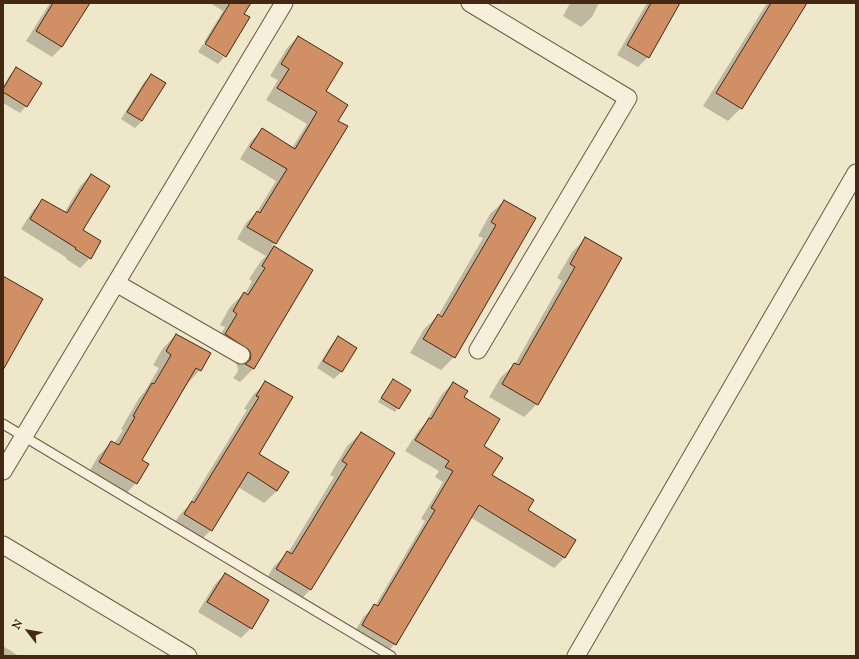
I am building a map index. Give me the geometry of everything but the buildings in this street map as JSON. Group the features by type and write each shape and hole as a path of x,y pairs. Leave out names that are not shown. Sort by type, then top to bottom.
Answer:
{"street":[{"path":"3,471 284,3"},
{"path":"470,3 628,98 478,350"},
{"path":"576,656 856,173"},
{"path":"116,283 241,354"},
{"path":"3,545 188,656"}],"lane":[{"path":"3,424 391,656"}]}
